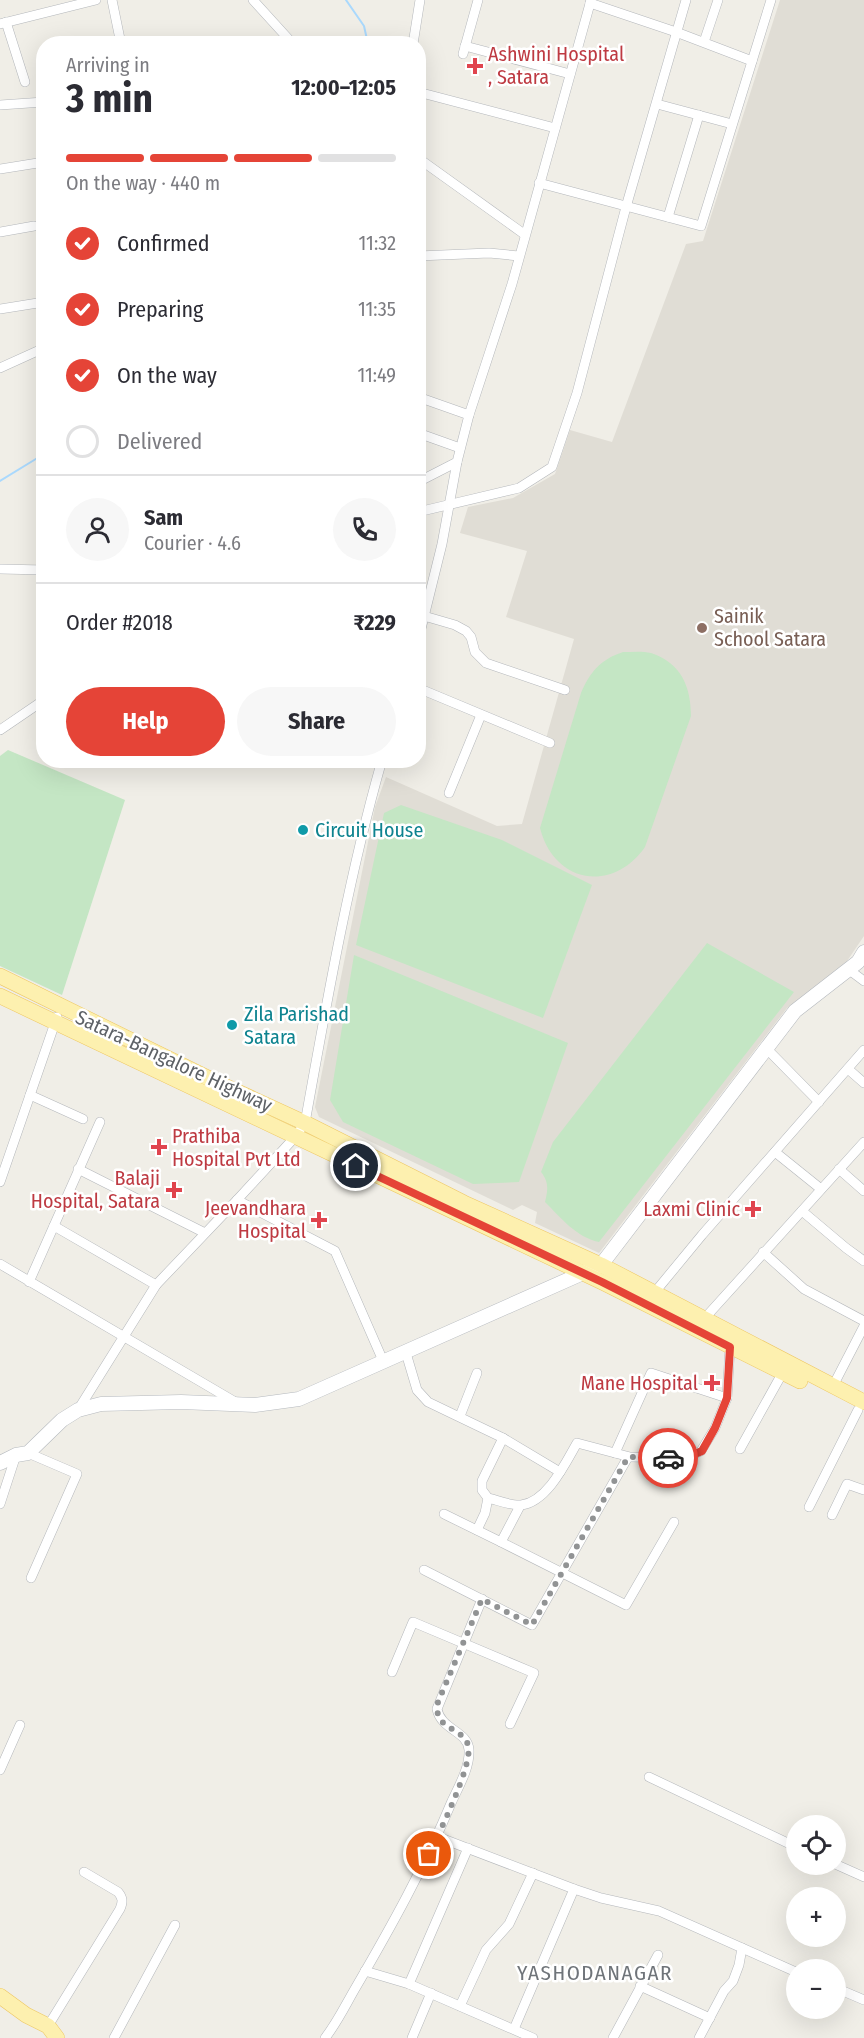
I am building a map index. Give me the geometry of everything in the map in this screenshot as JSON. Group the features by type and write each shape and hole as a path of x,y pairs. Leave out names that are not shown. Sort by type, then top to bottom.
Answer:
{"main road":[{"name":"Satara-Bangalore Highway","path":"0,976 464,1203 656,1292 833,1386 862,1408"},
{"name":"Satara-Bangalore Highway","path":"0,996 582,1273 730,1347 862,1408"},
{"path":"0,1996 53,2032"}],"street":[{"path":"25,82 3,23 96,0"},
{"path":"112,0 119,36"},
{"path":"253,0 286,36"},
{"path":"414,36 420,0"},
{"path":"478,0 464,50 570,74"},
{"path":"426,510 519,488 552,467 577,393 626,207 686,0"},
{"path":"704,42 718,0"},
{"path":"539,183 701,226 771,0"},
{"path":"426,608 442,544 460,448 512,284 590,2 752,61"},
{"path":"426,94 555,128"},
{"path":"0,105 36,103"},
{"path":"657,104 732,124"},
{"path":"668,217 699,115"},
{"path":"0,169 36,163"},
{"path":"426,165 525,234"},
{"path":"0,232 34,226"},
{"path":"426,256 489,253 519,256"},
{"path":"0,309 36,304"},
{"path":"0,368 36,352"},
{"path":"426,400 469,415"},
{"path":"426,436 460,448"},
{"path":"426,478 457,462"},
{"path":"0,569 36,570"},
{"path":"426,617 455,625 466,631 471,637 475,652 486,663 565,690"},
{"path":"426,691 550,743"},
{"path":"0,730 36,705"},
{"path":"449,793 481,715"},
{"path":"78,1410 156,1285 295,1137 304,1123 350,889 380,768"},
{"path":"0,1463 22,1454 62,1420 78,1410 101,1404 145,1402 239,1404 278,1403 299,1399 601,1265 795,1011 859,976 858,962 864,952"},
{"path":"0,1182 60,1007"},
{"path":"766,1048 819,1102"},
{"path":"656,1292 702,1235 864,1050"},
{"path":"848,1069 864,1083"},
{"path":"30,1095 83,1119"},
{"path":"29,1282 100,1122"},
{"path":"704,1319 864,1142"},
{"path":"775,1152 821,1189"},
{"path":"78,1169 205,1233"},
{"path":"840,1169 864,1191"},
{"path":"237,1200 335,1251 384,1363"},
{"path":"802,1211 864,1261"},
{"path":"54,1226 156,1285"},
{"path":"763,1252 804,1289 864,1321"},
{"path":"0,1264 239,1404"},
{"path":"833,1386 864,1326"},
{"path":"503,1438 482,1481 482,1490 488,1498 520,1506 539,1499 560,1472 577,1443 628,1457 685,1458 702,1451 715,1428 727,1398 730,1347"},
{"path":"406,1353 417,1390 430,1403 503,1438 560,1472"},
{"path":"740,1449 783,1372"},
{"path":"460,1416 477,1373"},
{"path":"615,1453 651,1373 727,1398"},
{"path":"809,1507 862,1408"},
{"path":"0,1504 22,1454"},
{"path":"22,1454 77,1474 31,1578"},
{"path":"424,1570 532,1625 628,1457"},
{"path":"832,1515 847,1484 864,1490"},
{"path":"477,1530 485,1513 488,1498"},
{"path":"501,1542 520,1506"},
{"path":"444,1514 626,1605 674,1522"},
{"path":"325,2038 411,1890 438,1837 468,1758 468,1744 465,1738 442,1722 436,1709 482,1599"},
{"path":"392,1672 413,1622 534,1672 510,1724"},
{"path":"0,1770 20,1725"},
{"path":"649,1777 786,1842"},
{"path":"438,1837 600,1898 659,1911 786,1968"},
{"path":"409,1984 468,1848"},
{"path":"846,1869 864,1877"},
{"path":"53,2032 123,1902 118,1892 84,1872"},
{"path":"460,2006 486,1950 509,1924 533,1873"},
{"path":"514,2029 574,1889"},
{"path":"114,2038 175,1925"},
{"path":"699,2038 737,1973 742,1948"},
{"path":"613,2038 658,1955"},
{"path":"365,1971 409,1984 533,2038"},
{"path":"640,1986 710,2018"},
{"path":"846,1992 864,2000"},
{"path":"412,2038 431,1994"}],"shaded area":[{"name":"Sainik School Satara","path":"780,0 864,0 864,936 843,967 787,1008 599,1253 535,1223 537,1212 522,1205 513,1210 319,1117 315,1107 375,807 386,777 497,826 522,824 574,639 506,617 527,551 460,533 468,507 513,498 555,474 570,430 612,442 686,244 703,241"}],"green space":[{"path":"623,652 651,653 670,663 687,686 691,716 645,847 632,862 617,872 601,876 585,876 571,871 558,861 547,847 540,828 584,685 602,663"},
{"path":"8,750 36,762 36,768 50,768 125,800 62,995 0,966 0,756"},
{"path":"401,805 502,840 592,885 543,1018 356,945 384,813"},
{"path":"707,943 794,992 599,1242 591,1240 569,1226 545,1202 547,1186 541,1172 553,1142"},
{"path":"354,955 568,1043 519,1182 473,1184 343,1122 330,1100"}],"waterway":[{"path":"346,0 364,26 366,36"},
{"path":"0,481 36,459"}],"way so far":[{"path":"429,1854 463,1777 469,1751 465,1738 442,1722 436,1709 482,1599 532,1625 628,1457 668,1458"}],"place":[{"name":"Ashwini Hospital , Satara","path":"475,66"},
{"name":"Sainik School Satara","path":"702,628"},
{"name":"Circuit House","path":"303,830"},
{"name":"Zila Parishad Satara","path":"232,1025"},
{"name":"Prathiba Hospital Pvt Ltd","path":"159,1147"},
{"name":"Balaji Hospital, Satara","path":"174,1190"},
{"name":"Laxmi Clinic","path":"753,1209"},
{"name":"Jeevandhara Hospital","path":"319,1220"},
{"name":"Mane Hospital","path":"712,1383"}],"district":[{"name":"YASHODANAGAR","path":"595,1973"}],"route":[{"path":"356,1166 602,1282 730,1347 727,1398 715,1428 702,1451 685,1458 668,1458"}]}
